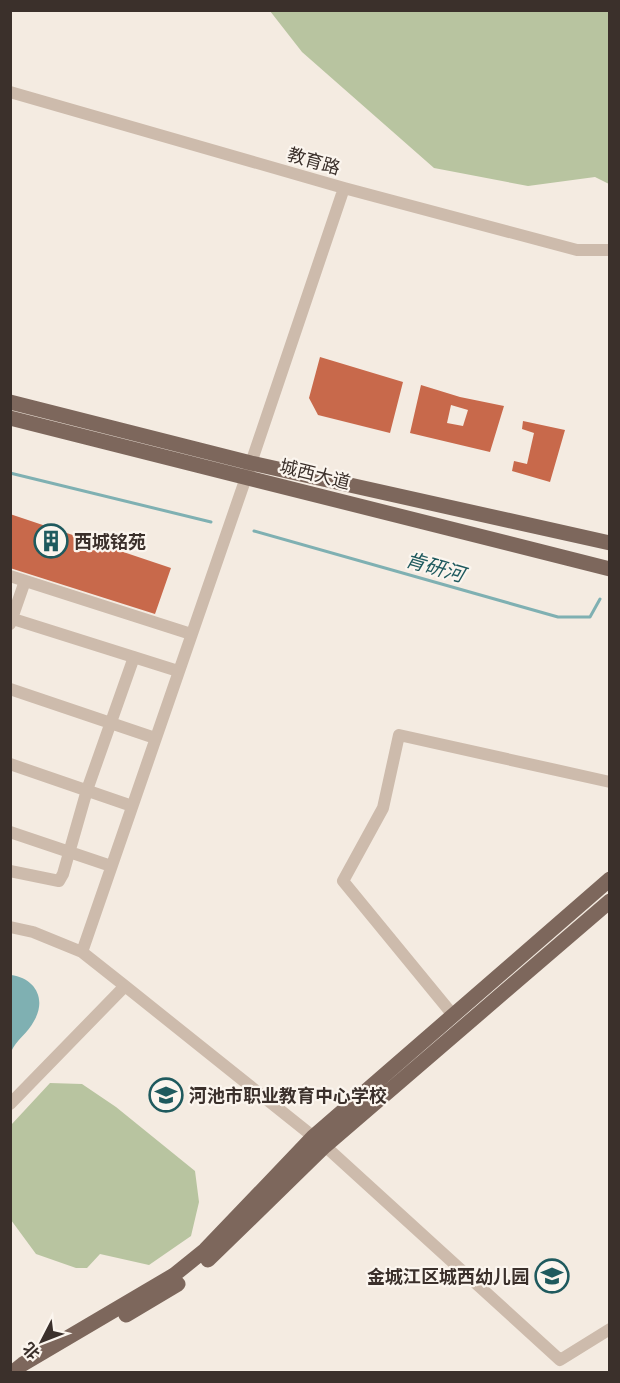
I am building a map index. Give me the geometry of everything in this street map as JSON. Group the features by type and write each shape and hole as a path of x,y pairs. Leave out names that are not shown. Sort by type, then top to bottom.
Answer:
{"main road":[{"name":"城西大道","path":"10,402 609,569"},
{"name":"城西大道","path":"10,418 248,470 609,543"},
{"path":"13,1372 174,1275 205,1250 453,1014 609,879"},
{"path":"28,1372 78,1340 152,1301 184,1280 225,1246 319,1142 609,901"}],"street":[{"name":"教育路","path":"10,92 344,188 577,250 609,250"},
{"path":"82,952 344,188"},
{"path":"10,576 191,634"},
{"path":"26,581 11,620 178,671"},
{"path":"10,871 58,881 63,874 87,790 134,657"},
{"path":"10,689 155,738"},
{"path":"453,1014 343,881 383,808 399,735 609,782"},
{"path":"10,764 132,806"},
{"path":"10,832 111,866"},
{"path":"10,927 33,932 82,952 319,1142 560,1360 609,1329"},
{"path":"10,1104 125,986"}],"green space":[{"path":"270,11 609,11 609,184 595,177 528,186 434,168 302,52"},
{"path":"50,1083 82,1084 116,1107 195,1171 199,1202 191,1236 149,1265 100,1254 87,1268 76,1268 36,1254 11,1220 11,1125"}],"water":[{"path":"11,975 27,980 32,985 39,998 39,1005 38,1013 31,1025 11,1052"}],"building":[{"path":"320,357 403,382 390,433 318,415 309,398"},
{"path":"421,385 460,397 504,406 490,452 410,433","holes":["451,405 468,410 463,426 447,423"]},
{"path":"523,421 565,430 550,482 512,471 514,461 527,464 534,433 522,429"},
{"name":"西城铭苑","path":"10,514 171,568 155,614 10,568"}],"waterway":[{"name":"肯研河","path":"10,473 211,522"},
{"name":"肯研河","path":"254,531 558,617 590,617 600,599"}],"place":[{"name":"西城铭苑","path":"51,541"},
{"name":"河池市职业教育中心学校","path":"166,1095"},
{"name":"金城江区城西幼儿园","path":"552,1276"}]}
